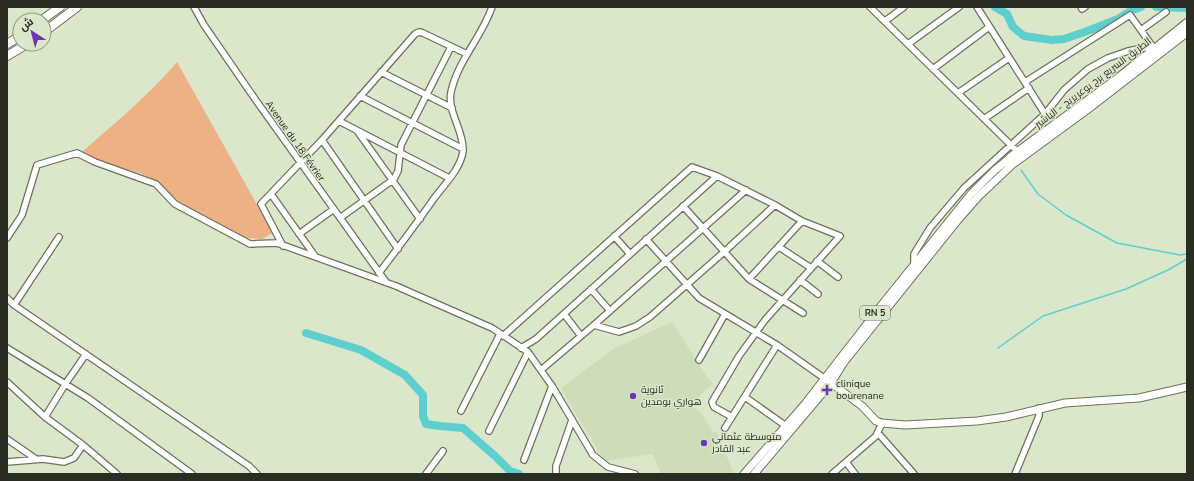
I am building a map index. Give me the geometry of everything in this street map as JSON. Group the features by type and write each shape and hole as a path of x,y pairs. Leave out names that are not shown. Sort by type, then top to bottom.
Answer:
{"highway":[{"path":"52,26 77,7"},
{"name":"الطريق السريع برج بوعريريج - الياشير","path":"1013,160 1018,152 1112,83 1155,47 1187,23"},
{"name":"الطريق السريع برج بوعريريج - الياشير","path":"1013,160 1086,110 1187,32"}],"main road":[{"name":"RN 5","path":"744,474 805,404 824,378 971,194 990,175 1013,160"},
{"name":"RN 5","path":"754,474 831,383 844,362 957,221 1013,160"},
{"path":"831,383 862,406 876,421 882,423 905,424 977,421 1006,417 1065,403 1140,398 1187,387"}],"street":[{"name":"Avenue du 18 Février","path":"194,7 204,25 300,164 386,282"},
{"path":"379,273 460,163 463,149 462,141 452,108 450,93 466,54 485,25 492,7"},
{"path":"870,7 1018,152"},
{"path":"885,21 904,7"},
{"path":"908,44 959,7"},
{"path":"977,7 1045,114"},
{"path":"1141,30 1166,12"},
{"path":"1025,82 1130,15 1155,47"},
{"path":"933,69 989,27"},
{"path":"283,246 261,204 322,140 418,32 466,54"},
{"path":"340,218 392,181 398,171 401,146 451,47"},
{"path":"914,265 914,254 930,228 964,188 1045,114 1064,90 1088,69 1108,58 1128,51 1155,47"},
{"path":"958,93 1009,58"},
{"path":"381,72 452,108"},
{"path":"984,119 1029,88"},
{"path":"360,96 463,149"},
{"path":"339,121 449,178"},
{"path":"357,130 420,219"},
{"path":"322,140 398,249"},
{"path":"7,238 22,215 37,165 78,153 95,162 156,184 175,204 250,244 277,243 386,282 492,328 528,352 552,386 593,455 608,467 635,474"},
{"path":"461,411 501,335 692,167 717,176 746,190 802,221 840,236 765,320 739,356 712,402 714,407 732,418"},
{"path":"521,348 536,339 717,176"},
{"path":"541,370 746,190"},
{"path":"271,194 315,257"},
{"path":"594,325 619,332 636,326 650,317 724,252 774,205"},
{"path":"683,206 749,279 803,313"},
{"path":"299,234 334,209"},
{"path":"749,279 802,221"},
{"path":"614,236 630,254"},
{"path":"14,305 59,237"},
{"path":"646,239 698,298 777,345 831,383"},
{"path":"778,247 811,268"},
{"path":"817,261 838,277"},
{"path":"800,280 818,294"},
{"path":"591,289 610,311"},
{"path":"7,298 14,305 249,466 254,473"},
{"path":"564,314 581,336"},
{"path":"699,360 725,314"},
{"path":"724,428 732,418 777,345"},
{"path":"7,348 66,383 192,474"},
{"path":"489,431 528,352"},
{"path":"45,417 86,354"},
{"path":"7,382 45,417 83,445 117,474"},
{"path":"524,460 552,386"},
{"path":"744,397 786,426"},
{"path":"1015,474 1039,416 1039,408"},
{"path":"556,474 556,466 572,420"},
{"path":"832,474 876,436 882,423"},
{"path":"878,432 914,474"},
{"path":"7,438 36,460"},
{"path":"7,462 43,459 64,462 74,458 83,445"},
{"path":"426,474 443,451"},
{"path":"846,462 855,474"}],"shaded area":[{"path":"177,62 273,233 262,239 247,238 178,202 157,182 140,173 100,162 83,154 82,152 143,97"},
{"name":"ثانوية هواري بومدين","path":"672,322 713,384 690,404 701,413 713,432 716,431 734,474 661,474 653,454 605,461 561,388 613,349"}],"waterway":[{"path":"995,7 1007,14 1013,27 1024,36 1052,40 1064,39 1090,30 1118,19 1130,11 1141,7"},
{"path":"1156,7 1187,8"},
{"path":"1021,170 1038,194 1066,215 1117,243 1180,255 1187,254"},
{"path":"998,348 1043,316 1126,289 1168,270 1187,259"},
{"path":"306,333 361,350 405,375 423,395 423,416 426,424 463,428 510,471 519,474"}],"place":[{"name":"clinique bourenane","path":"827,390"},
{"name":"ثانوية هواري بومدين","path":"633,396"},
{"name":"متوسطة عثماني عبد القادر","path":"704,443"}]}
